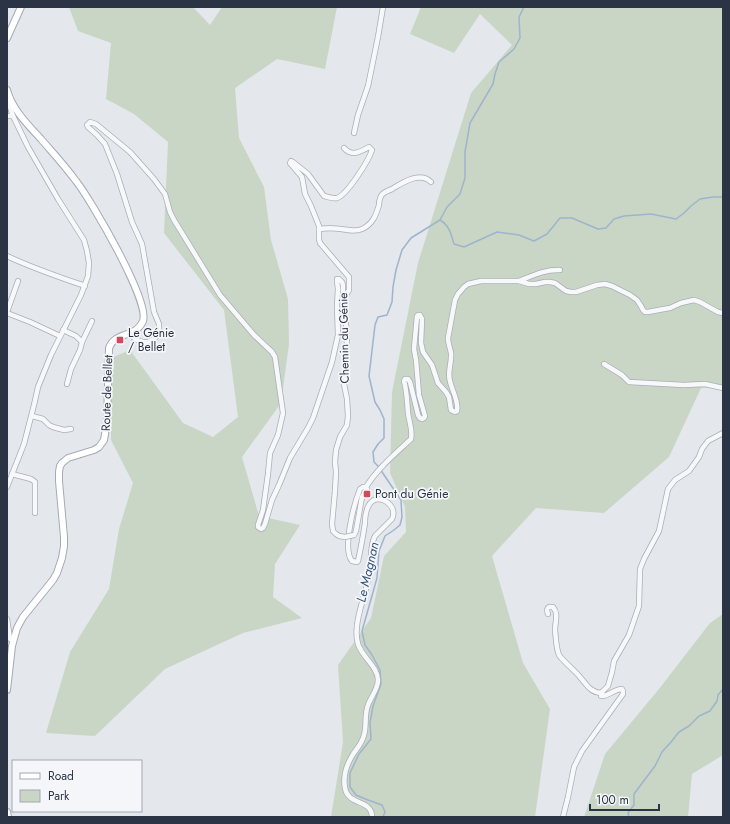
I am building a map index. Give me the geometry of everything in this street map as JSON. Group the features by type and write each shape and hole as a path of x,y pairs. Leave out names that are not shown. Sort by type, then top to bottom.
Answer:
{"main road":[{"path":"7,38 21,7"},
{"name":"Route de Bellet","path":"7,90 24,120 77,182 92,206 126,265 137,292 144,318 137,329 130,334 123,335 114,340 110,345 106,436 102,444 94,450 68,458 60,466 59,481 64,546 60,565 49,586 19,624 14,641 7,690"},
{"path":"7,812 8,817"}],"street":[{"path":"354,134 358,115 368,86 383,7"},
{"path":"7,487 24,444 38,387 51,355 85,286 88,276 89,263 88,251 84,240 31,154 13,116 8,101 10,97"},
{"path":"7,116 13,116"},
{"name":"Chemin du Génie","path":"130,334 137,340 148,342 158,335 159,328 154,312 142,244 132,222 117,174 105,144 97,134 88,127 87,124 90,122 96,124 130,152 154,179 165,194 174,220 220,295 275,357 283,414 278,435 270,453 263,510 258,525 261,529 263,528 272,500 290,458 308,428 332,362 338,335 336,306 338,289 337,279 339,279 343,285 343,309 346,324 347,344 347,362 344,384 348,399 348,416 347,425 340,437 336,450 336,491 332,524 333,531 339,536 345,537 354,535 356,532 362,497 370,480 411,439 412,434 404,379 408,379 410,382 418,415 422,419 425,416 419,395 414,349 416,316 421,316 421,343 423,352 432,365 438,383 449,397 451,410 455,412 458,409 449,378 451,354 448,341 455,300 458,294 468,284 481,281 519,281 530,284 550,282 555,283 566,291 571,292 605,284 630,295 637,300 645,312 670,308 681,303 694,300 723,313"},
{"path":"343,297 349,290 349,277 320,243 317,221 305,194 302,177 290,163 291,161 294,162 308,174 324,196 334,199 339,198 358,175 372,150 369,147 353,154 344,148"},
{"path":"319,229 327,228 350,231 360,230 369,225 373,220 376,215 380,197 384,193 408,180 421,178 431,182"},
{"path":"7,256 40,270 85,286"},
{"path":"519,281 547,271 560,270"},
{"path":"18,281 7,313 60,336"},
{"path":"67,384 71,369 92,320"},
{"path":"63,330 76,336 82,342"},
{"path":"604,364 622,374 629,382 684,385 705,384 723,388"},
{"path":"32,416 43,420 53,428 64,430 71,429"},
{"path":"601,693 608,686 614,661 629,635 639,606 640,569 659,531 668,489 675,480 689,471 699,457 702,448 708,441 723,433"},
{"path":"12,474 31,479 35,482 35,513"},
{"path":"366,487 363,486 360,489 351,518 348,546 349,557 352,561 358,561 362,545 366,512 369,504 378,499 385,501 392,506 394,516 374,539 371,551 369,577 356,636 357,643 364,656 377,674 378,685 368,704 364,737 346,766 344,775 347,794 351,799 368,806 372,817"},
{"path":"548,614 547,608 554,607 556,610 557,620 555,628 561,659 571,667 592,690 601,693 601,696 619,689 622,689 623,691 623,694 582,751 574,767 563,817"},
{"path":"7,620 10,639 14,641"}],"green space":[{"path":"69,7 193,7 210,25 222,7 337,7 325,69 277,59 235,88 239,138 264,187 271,240 288,299 289,344 281,403 242,457 259,516 300,525 275,564 273,597 302,618 243,633 165,669 95,736 46,733 70,652 109,589 119,529 133,483 111,440 111,358 130,350 183,423 213,437 238,417 224,310 164,233 168,142 134,114 106,99 111,43 78,31"},
{"path":"421,7 723,7 723,386 701,388 669,457 604,513 536,508 492,556 523,663 550,709 535,817 331,817 343,742 338,665 371,618 384,556 406,532 405,507 390,473 392,392 418,263 471,93 512,45 480,14 454,53 410,34"},
{"path":"723,614 723,755 692,774 688,817 584,817 605,754 659,689 710,623"}],"waterway":[{"path":"440,220 447,207 460,194 465,178 465,152 470,123 493,84 499,62 514,49 520,38 519,17 524,7"},
{"name":"Le Magnan","path":"383,817 385,812 382,805 356,795 350,787 350,773 359,754 371,739 370,723 373,706 381,684 380,670 365,645 362,631 377,578 379,551 385,536 400,525 402,517 401,500 374,462 373,452 384,438 384,419 375,402 369,376 375,325 378,317 387,315 392,302 396,270 402,250 411,238 440,220 448,227 454,244 464,247 497,232 519,235 534,241 547,234 560,218 572,218 598,229 606,228 614,219 624,216 651,214 676,219 700,199 723,197"},
{"path":"629,817 628,813 634,805 634,794 655,766 662,752 679,732 689,726 699,716 710,711 717,701 718,695 723,689"}],"place":[{"name":"Le Génie / Bellet","path":"120,340"},
{"name":"Pont du Génie","path":"367,494"}]}
